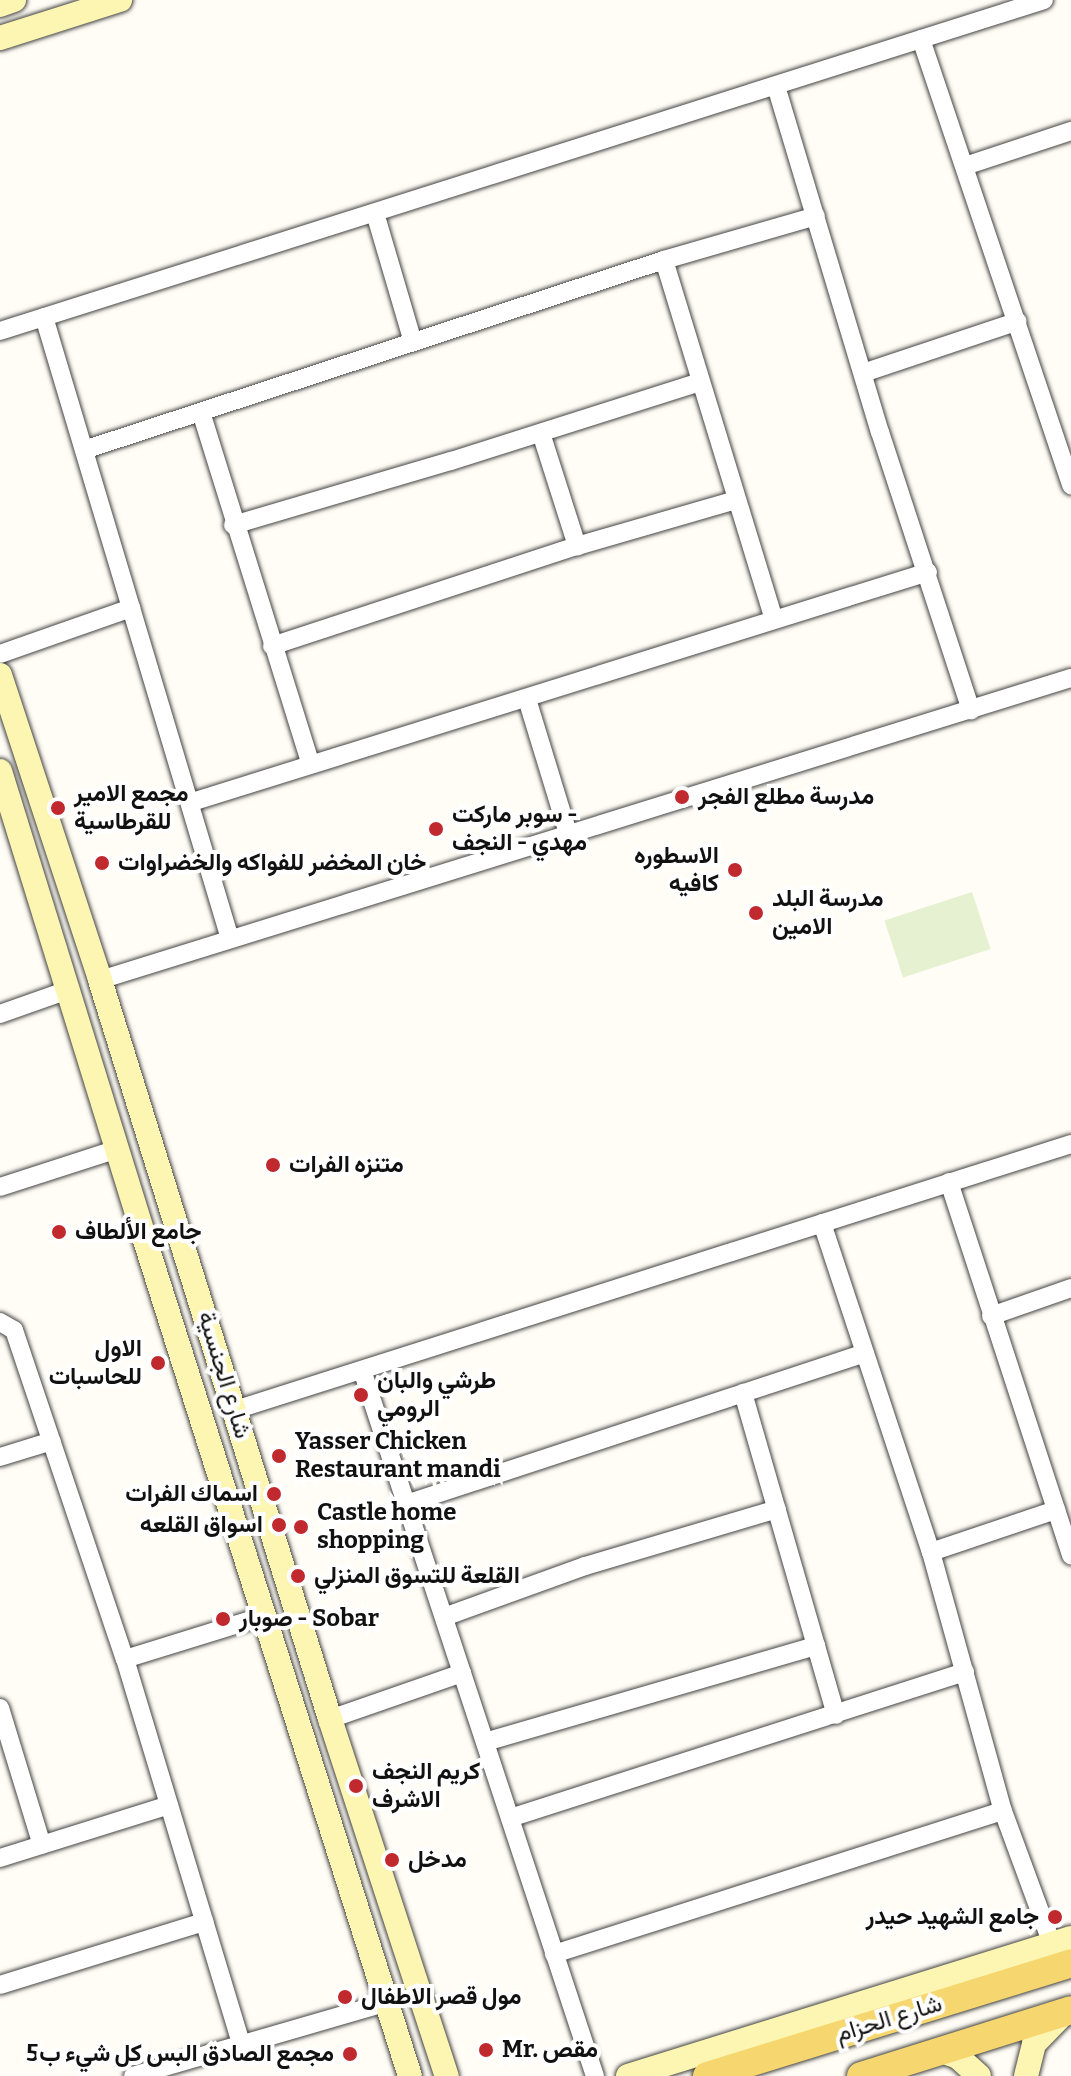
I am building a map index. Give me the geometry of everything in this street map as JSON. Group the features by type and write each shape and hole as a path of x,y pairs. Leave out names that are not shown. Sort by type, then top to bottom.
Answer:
{"main road":[{"path":"0,5 14,0"},
{"path":"0,38 120,0"},
{"name":"شارع الجنسية","path":"0,675 100,980 330,1719 447,2076"},
{"name":"شارع الجنسية","path":"0,771 410,2076"},
{"path":"132,1198 165,1189"},
{"path":"143,1234 178,1228"},
{"path":"628,2076 1064,1952"},
{"name":"شارع الحزام","path":"707,2076 1064,1952"},
{"path":"1026,2076 1034,2044 1068,2011"},
{"name":"شارع الحزام","path":"861,2076 1068,2011"},
{"path":"941,2051 958,2057 979,2076"}],"street":[{"path":"0,331 1044,0"},
{"path":"921,39 1071,486"},
{"path":"776,86 863,373 971,710"},
{"path":"965,166 1071,131"},
{"path":"375,213 413,342"},
{"path":"84,450 664,260 816,216"},
{"path":"664,260 774,619"},
{"path":"44,317 192,802 230,939"},
{"path":"863,373 1018,321"},
{"path":"233,525 700,382"},
{"path":"201,412 233,525 310,763"},
{"path":"541,433 577,546"},
{"path":"272,646 577,546 736,500"},
{"path":"192,802 928,572"},
{"path":"0,654 131,608"},
{"path":"100,980 1071,678"},
{"path":"527,699 569,836"},
{"path":"0,1014 68,990"},
{"path":"235,1410 363,1373 1071,1144"},
{"path":"0,1187 118,1149"},
{"path":"949,1182 1071,1556"},
{"path":"822,1223 931,1552 1003,1811 1064,1952"},
{"path":"991,1316 1071,1288"},
{"path":"0,1322 14,1330 125,1659 241,2043"},
{"path":"406,1504 865,1353"},
{"path":"363,1373 595,2076"},
{"path":"743,1393 836,1715"},
{"path":"0,1457 52,1441"},
{"path":"444,1617 585,1566 777,1509"},
{"path":"931,1552 1056,1510"},
{"path":"125,1659 264,1616"},
{"path":"485,1742 816,1646"},
{"path":"510,1818 965,1672"},
{"path":"330,1719 462,1673"},
{"path":"0,1708 42,1845"},
{"path":"0,1858 169,1805"},
{"path":"554,1954 1003,1811"},
{"path":"0,1985 204,1922"},
{"path":"133,2076 388,2002"}],"green space":[{"path":"972,892 991,949 903,977 885,920"}],"place":[{"name":"مدرسة مطلع الفجر","path":"682,797"},
{"name":"مجمع الامير للقرطاسية","path":"58,808"},
{"name":"سوبر ماركت - مهدي - النجف","path":"436,829"},
{"name":"خان المخضر للفواكه والخضراوات","path":"102,863"},
{"name":"الاسطوره كافيه","path":"735,870"},
{"name":"مدرسة البلد الامين","path":"756,913"},
{"name":"متنزه الفرات","path":"273,1165"},
{"name":"جامع الألطاف","path":"59,1232"},
{"name":"الاول للحاسبات","path":"158,1363"},
{"name":"طرشي والبان الرومي","path":"361,1395"},
{"name":"Yasser Chicken Restaurant mandi","path":"279,1456"},
{"name":"اسماك الفرات","path":"274,1494"},
{"name":"اسواق القلعه","path":"279,1525"},
{"name":"Castle home shopping","path":"301,1527"},
{"name":"القلعة للتسوق المنزلي","path":"298,1576"},
{"name":"صوبار - Sobar","path":"223,1619"},
{"name":"كريم النجف الاشرف","path":"356,1786"},
{"name":"مدخل","path":"392,1860"},
{"name":"جامع الشهيد حيدر","path":"1055,1917"},
{"name":"مول قصر الاطفال","path":"345,1997"},
{"name":"Mr. مقص","path":"486,2050"},
{"name":"مجمع الصادق البس كل شيء ب5","path":"350,2054"}]}
